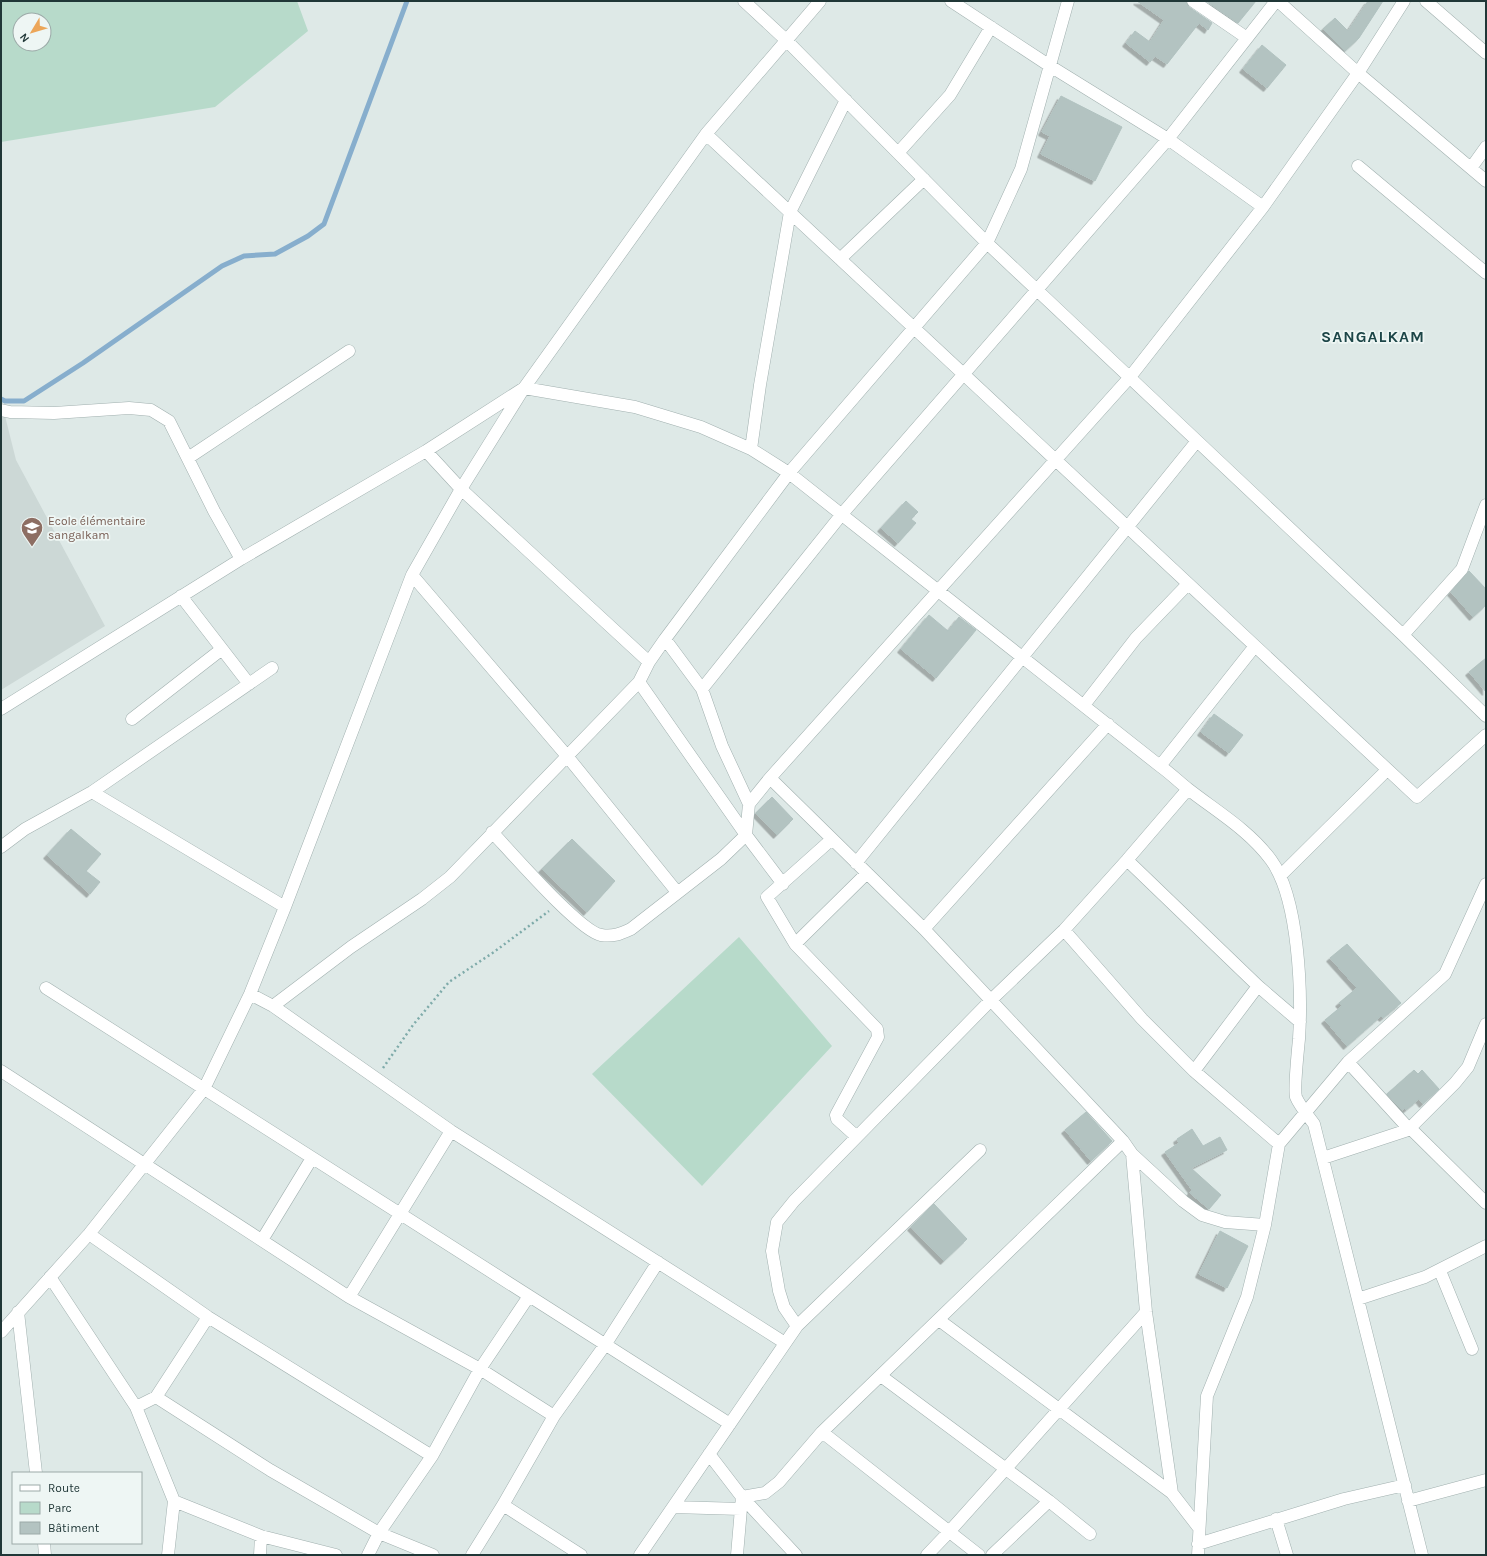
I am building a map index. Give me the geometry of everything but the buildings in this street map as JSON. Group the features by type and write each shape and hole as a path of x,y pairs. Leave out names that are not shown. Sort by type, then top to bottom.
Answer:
{"street":[{"path":"744,1 786,40 987,243 1038,289 1403,635 1486,716"},
{"path":"1,1332 89,1234 204,1089 250,994 285,907 412,575 461,489 524,388 706,134 820,1"},
{"path":"951,1 1050,66 1168,139 1263,207"},
{"path":"273,1006 351,947 422,899 450,877 639,682 649,662 665,639 789,472 987,243 1021,169 1068,1"},
{"path":"1194,1 1247,38"},
{"path":"702,689 842,514 1168,139 1277,1 1358,73 1486,181"},
{"path":"749,804 770,778 1130,377 1263,207 1358,73 1404,1"},
{"path":"1426,1 1486,53"},
{"path":"898,153 950,95 991,27"},
{"path":"751,449 760,385 790,212 846,100"},
{"path":"706,134 1417,797 1486,735"},
{"path":"1471,168 1486,147"},
{"path":"1358,166 1486,273"},
{"path":"840,259 924,179"},
{"path":"188,458 349,351"},
{"path":"1,709 241,559 426,451 524,388 635,407 701,427 751,449 789,472 1188,789 1237,825 1271,860 1280,876 1288,900 1297,950 1300,980 1300,1022 1295,1096 1314,1124 1422,1555"},
{"path":"1,410 10,412 54,413 129,408 151,410 169,421 214,511 241,559"},
{"path":"856,863 1197,441"},
{"path":"426,451 461,489 649,662"},
{"path":"1403,635 1462,569 1486,505"},
{"path":"412,575 567,756 677,892"},
{"path":"1084,705 1136,638 1188,584"},
{"path":"181,596 249,684"},
{"path":"492,832 583,926 600,935 615,936 631,929 721,859 746,835 749,804 722,746 702,689 665,639"},
{"path":"1160,766 1255,646"},
{"path":"132,719 222,649"},
{"path":"1,847 25,829 92,792 272,668"},
{"path":"639,682 746,835 783,884"},
{"path":"924,929 1108,724"},
{"path":"1280,876 1387,770"},
{"path":"770,778 924,929 1123,1141 1132,1154 1166,1185 1202,1215 1224,1222 1265,1225"},
{"path":"797,1326 784,1306 775,1272 772,1251 777,1222 794,1201 991,1000 1064,930 1188,789"},
{"path":"92,792 285,907"},
{"path":"832,839 768,897 795,944 877,1029 878,1037 836,1115 837,1118 857,1137"},
{"path":"1127,860 1258,986 1300,1022"},
{"path":"795,944 867,873"},
{"path":"1404,1485 1344,1499 1276,1519 1198,1549 1207,1396 1247,1297 1265,1225 1279,1144 1348,1062 1445,974 1486,884"},
{"path":"1064,930 1142,1019 1194,1071 1279,1144"},
{"path":"1194,1071 1258,986"},
{"path":"46,988 730,1424"},
{"path":"250,994 273,1006 451,1131 785,1343"},
{"path":"1323,1158 1409,1129 1455,1083 1468,1067 1486,1024"},
{"path":"1348,1062 1409,1129 1411,1129 1486,1203"},
{"path":"1,1071 349,1297 480,1368 554,1416"},
{"path":"349,1297 451,1131"},
{"path":"742,1496 765,1493 779,1482 822,1432 1123,1141"},
{"path":"640,1555 797,1326 980,1150"},
{"path":"1132,1154 1146,1312 1172,1493"},
{"path":"262,1240 312,1158"},
{"path":"89,1234 208,1317 432,1456"},
{"path":"1358,1299 1440,1271 1486,1246"},
{"path":"472,1555 503,1505 554,1416 606,1345 658,1262"},
{"path":"1440,1271 1472,1349"},
{"path":"50,1278 136,1407 174,1501 168,1555"},
{"path":"368,1555 380,1533 432,1456 480,1368 529,1296"},
{"path":"18,1312 36,1472"},
{"path":"927,1555 950,1532 1146,1312"},
{"path":"136,1407 156,1397 208,1317"},
{"path":"939,1320 1172,1493 1199,1528"},
{"path":"881,1376 1090,1534"},
{"path":"156,1397 270,1470 380,1533 433,1555"},
{"path":"822,1432 979,1555"},
{"path":"709,1454 742,1496 796,1555"},
{"path":"1408,1501 1486,1480"},
{"path":"737,1555 742,1496"},
{"path":"174,1501 261,1536 336,1555"},
{"path":"992,1555 1049,1502"},
{"path":"503,1505 582,1555"},
{"path":"673,1507 741,1509"},
{"path":"1276,1519 1287,1555"},
{"path":"260,1555 261,1536"},
{"path":"44,1544 45,1555"}],"path":[{"path":"376,1078 412,1025 449,982 494,952 560,903"}],"shaded area":[{"name":"Ecole élémentaire sangalkam","path":"1,415 5,416 16,460 105,626 1,690"}],"green space":[{"path":"1,1 297,1 308,31 215,107 1,142"},
{"path":"739,937 832,1046 702,1186 592,1074"}],"waterway":[{"path":"1,399 5,401 24,401 83,363 222,266 244,256 275,254 308,236 324,224 407,1"}],"place":[{"name":"Ecole élémentaire sangalkam","path":"32,548"}],"district":[{"name":"SANGALKAM","path":"1373,336"}]}
